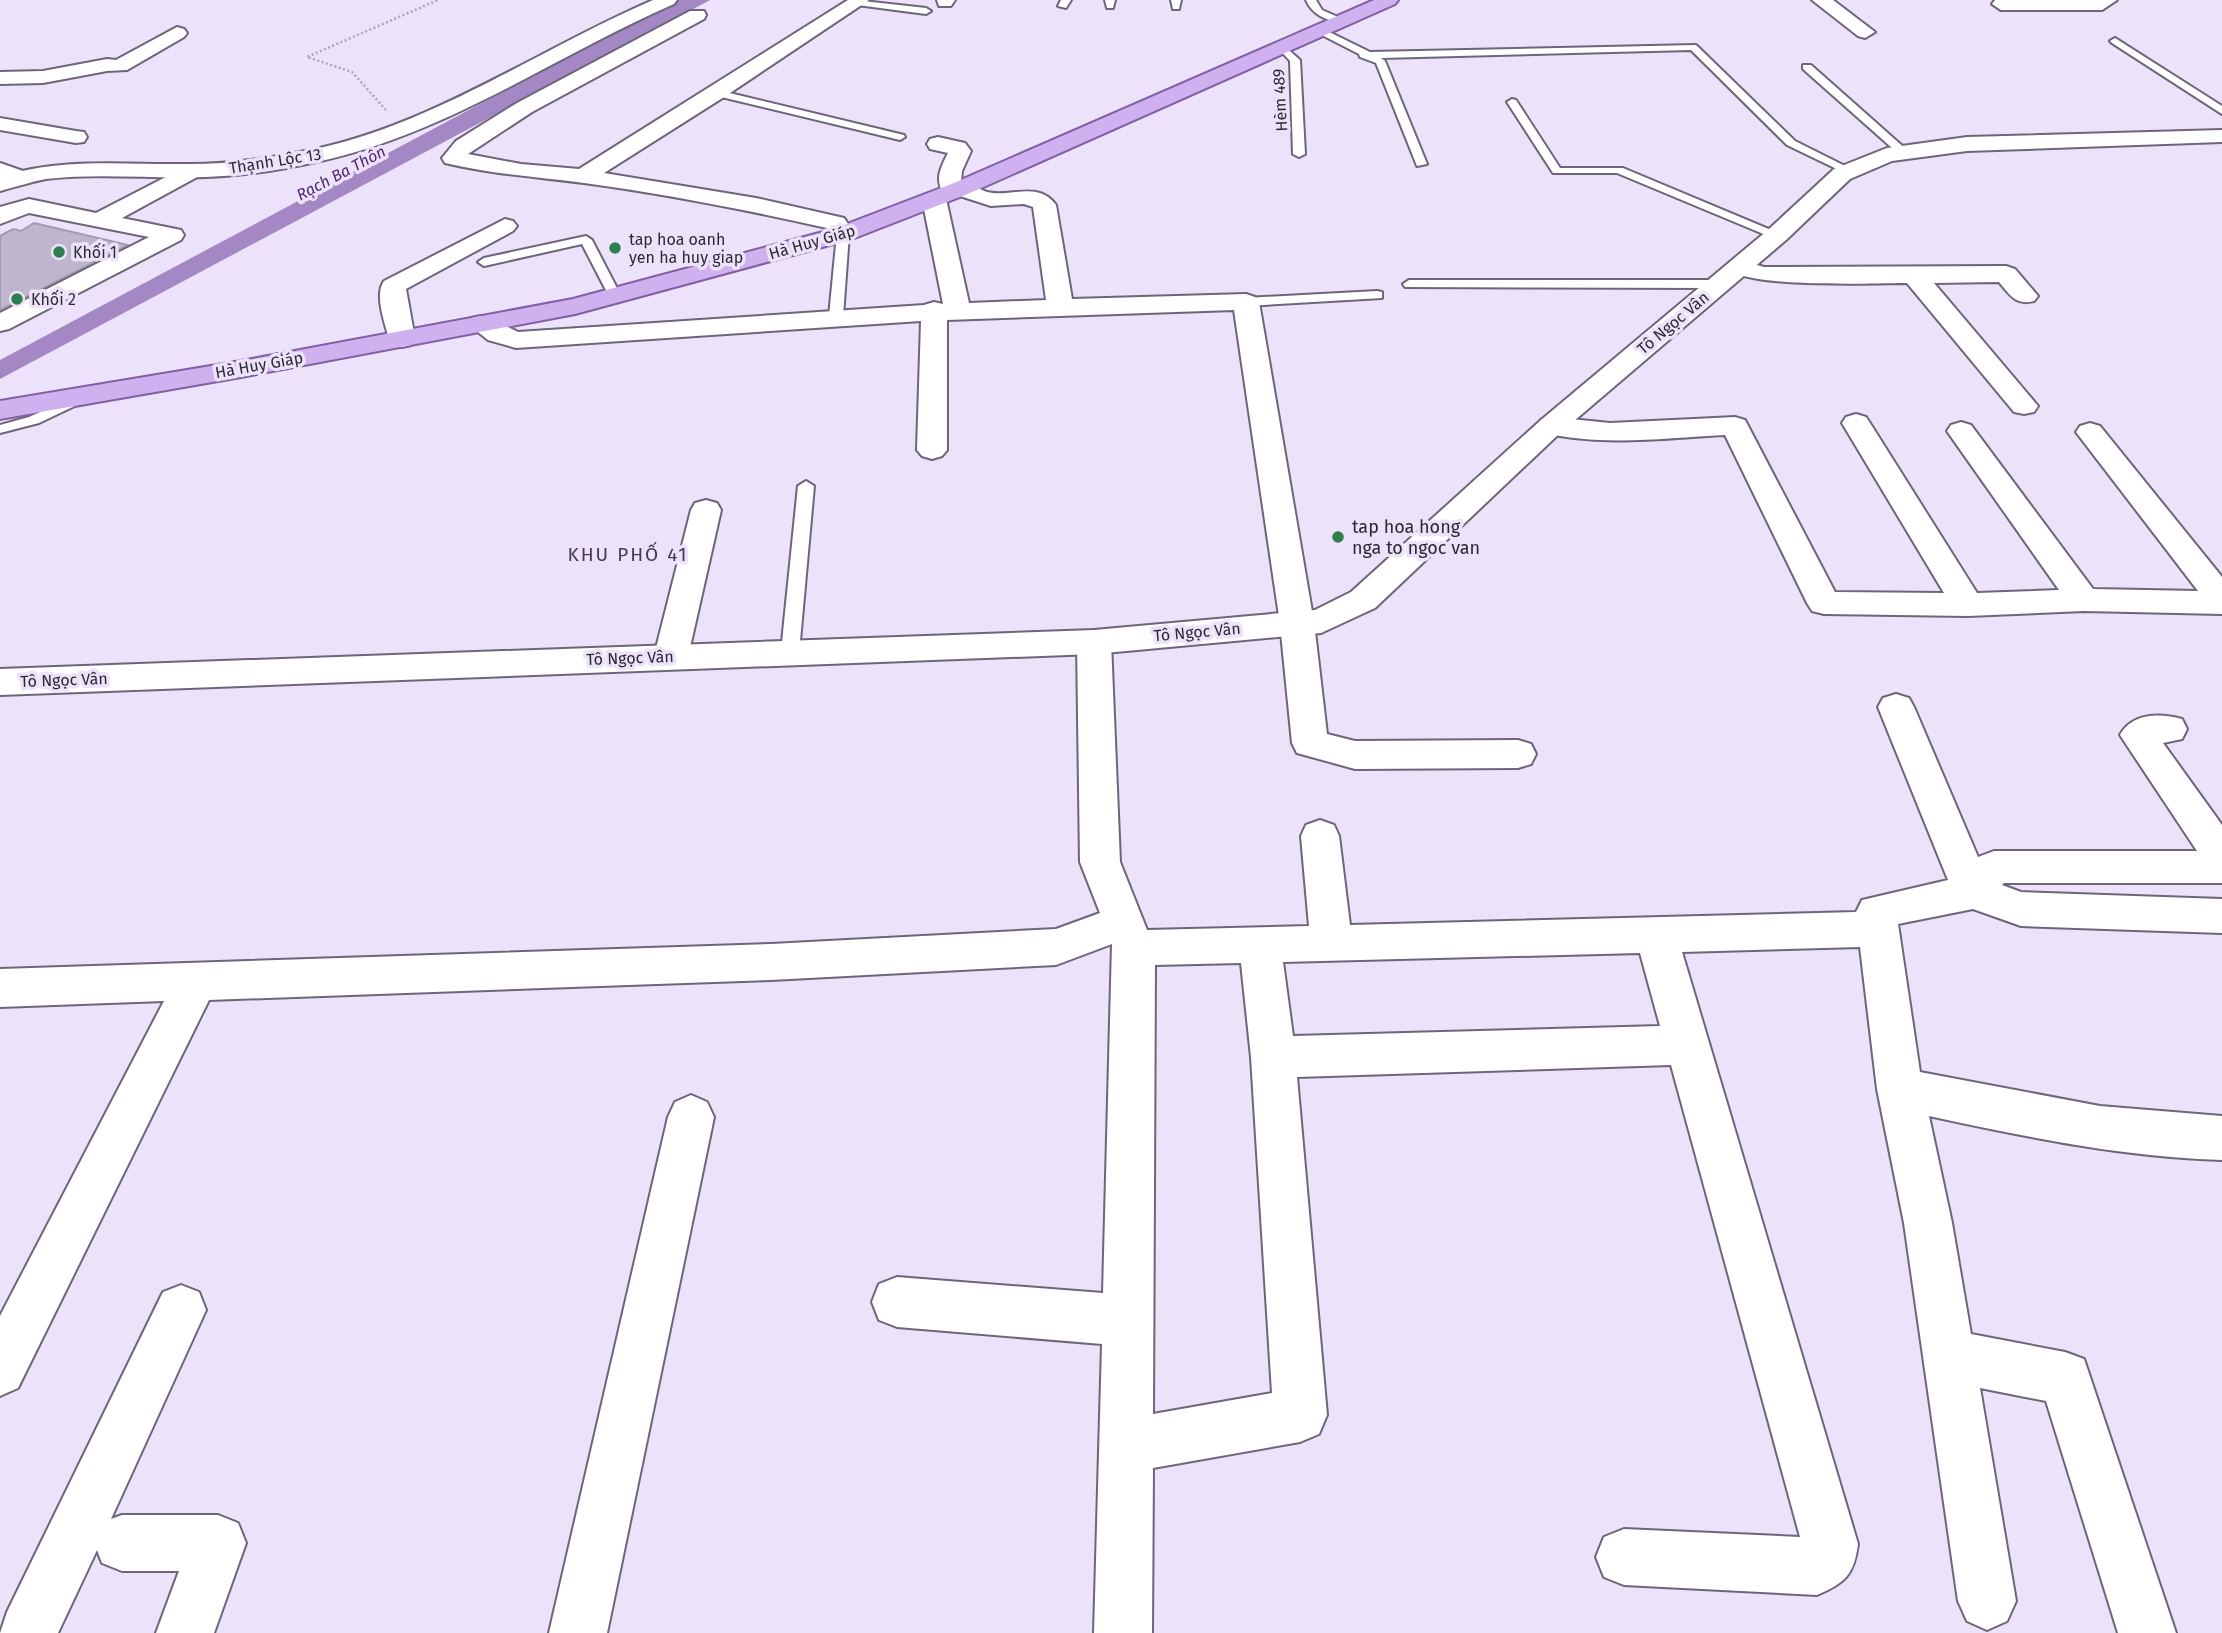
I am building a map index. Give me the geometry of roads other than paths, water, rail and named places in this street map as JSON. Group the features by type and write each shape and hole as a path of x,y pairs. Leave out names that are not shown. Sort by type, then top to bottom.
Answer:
{"main road":[{"name":"Hà Huy Giáp","path":"0,410 481,324 615,296 843,234 950,193 1390,0"}],"street":[{"name":"Thạnh Lộc 13","path":"6,177 63,172 191,171 262,165 323,154 388,135 424,121 494,88 573,44 668,0"},
{"path":"1821,0 1865,32"},
{"path":"2001,4 2102,4 2108,0"},
{"path":"583,176 859,1"},
{"path":"697,15 549,92 454,152 453,158 522,171 583,176 756,205 836,223 843,234"},
{"path":"0,78 43,77 107,65 121,66 177,33"},
{"path":"0,124 76,137"},
{"name":"Tô Ngọc Vân","path":"0,682 1094,642 1321,621 1363,600 1551,426 1777,235 1842,174 1887,155 1967,144 2222,136"},
{"path":"932,450 946,310 950,193 948,177 960,151 938,144"},
{"path":"98,220 191,171"},
{"path":"950,193 983,198 1030,198 1039,200 1044,205 1060,305"},
{"path":"0,217 13,209 29,206 172,235 0,323"},
{"path":"401,339 393,286 505,226"},
{"path":"1729,276 2006,274 2025,296"},
{"path":"1914,276 2024,405"},
{"path":"481,324 497,334 516,340 946,310 1246,302 1297,623 1310,743 1355,755 1518,754"},
{"path":"1856,423 1968,605"},
{"path":"1551,426 1610,432 1735,426 1824,603 1968,605 2084,600 2222,601"},
{"path":"1961,431 2084,600"},
{"path":"2090,432 2222,601"},
{"path":"671,656 706,510"},
{"path":"1094,642 1100,862 1129,935 1123,1633"},
{"path":"1896,707 1973,892"},
{"path":"2169,729 2145,730 2138,735 2222,856"},
{"path":"1973,892 1994,867 2222,867"},
{"path":"0,988 771,962 1056,947 1129,935 1260,944 1326,891 1656,934 1877,929"},
{"path":"1987,1601 1928,1223 1899,1089 1876,912 1973,892 2021,909 2222,916"},
{"path":"1624,1558 1817,1566 1828,1557 1830,1544 1656,934"},
{"path":"1125,1446 1300,1415 1273,1058 1260,944"},
{"path":"0,1370 196,982"},
{"path":"1273,1058 1687,1045"},
{"path":"1899,1089 2081,1127 2174,1138 2222,1138"},
{"path":"578,1633 691,1117"},
{"path":"897,1302 1127,1320"},
{"path":"28,1633 181,1310"},
{"path":"1949,1356 2065,1378 2147,1633"},
{"path":"122,1543 218,1543 185,1633"}],"lane":[{"path":"1311,0 1312,7 1363,55 1380,61 1421,164"},
{"path":"859,1 926,11"},
{"path":"2115,41 2222,111"},
{"path":"1363,55 1693,47 1783,137 1849,171"},
{"name":"Hèm 489","path":"1283,48 1295,60 1299,154"},
{"path":"1807,67 1904,153"},
{"path":"717,93 900,137"},
{"path":"1512,102 1557,172 1619,170 1777,235"},
{"path":"836,316 843,234"},
{"path":"484,262 586,240 615,296"},
{"path":"1409,284 1729,276"},
{"path":"1246,302 1377,295"},
{"path":"0,429 34,420 86,394"},
{"path":"790,652 806,486"}],"place":[{"name":"tap hoa oanh yen ha huy giap","path":"615,248"},
{"name":"Khối 1","path":"59,252"},
{"name":"Khối 2","path":"17,299"},
{"name":"tap hoa hong nga to ngoc van","path":"1338,537"}],"district":[{"name":"KHU PHỐ 41","path":"628,554"}],"water label":[{"name":"Rạch Ba Thôn","path":"341,173"}]}
